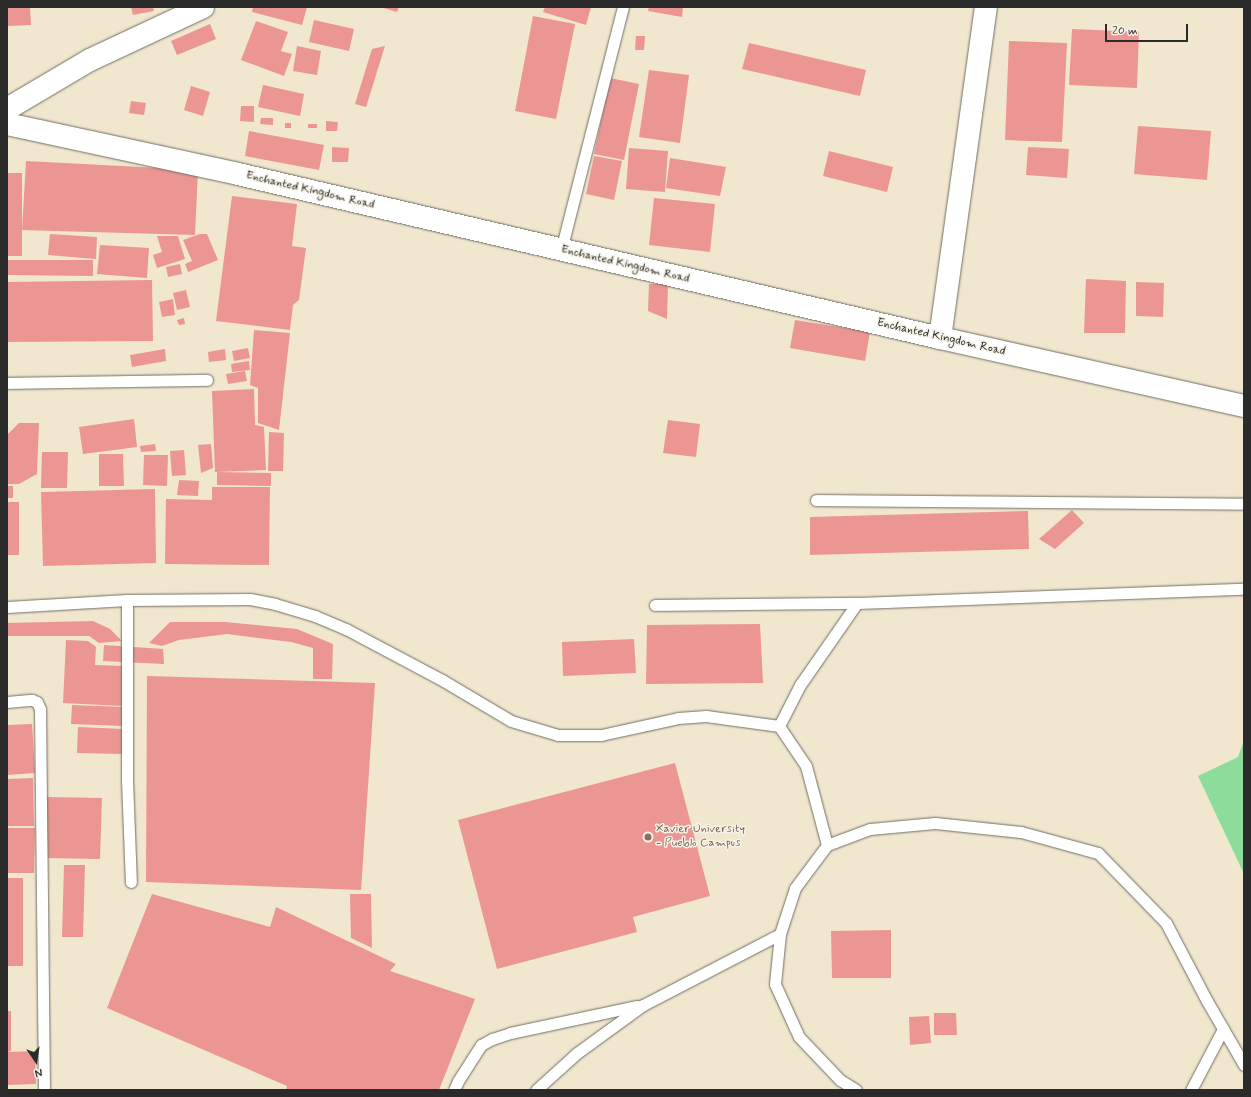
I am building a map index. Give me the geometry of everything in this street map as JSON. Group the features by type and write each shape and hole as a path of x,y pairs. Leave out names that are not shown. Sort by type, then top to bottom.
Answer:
{"street":[{"path":"7,108 90,60 203,7"},
{"path":"940,338 986,7"},
{"name":"Enchanted Kingdom Road","path":"7,124 238,174 940,338 1244,406"}],"lane":[{"path":"561,250 623,7"},
{"path":"7,383 207,380"},
{"path":"816,500 1244,504"},
{"path":"655,605 857,604 1244,589"},
{"path":"7,607 127,600 250,599 282,606 314,616 346,629 442,680 511,721 558,735 601,735 678,718 706,716 779,726 806,766 826,845"},
{"path":"127,600 127,780 131,882"},
{"path":"779,726 800,685 857,604"},
{"path":"7,702 32,700 37,702 40,709 44,1090"},
{"path":"856,1090 840,1080 799,1038 776,984 780,934 795,888 826,845 870,830 935,823 1021,832 1098,853 1166,923 1244,1065"},
{"path":"536,1090 576,1052 643,1005 780,934"},
{"path":"454,1090 458,1081 481,1045 492,1039 510,1033 643,1005"},
{"path":"1191,1090 1223,1029"}],"green space":[{"path":"1244,740 1244,874 1198,776 1238,757"}],"building":[{"path":"7,7 30,7 31,25 7,26"},
{"path":"131,7 153,7 154,11 133,15"},
{"path":"253,7 307,7 302,25 252,12"},
{"path":"380,7 399,7 397,12"},
{"path":"545,7 591,7 586,25 543,12"},
{"path":"649,7 683,7 682,17 648,11"},
{"path":"533,16 575,24 556,119 515,111"},
{"path":"314,20 354,29 349,51 309,42"},
{"path":"256,21 288,32 281,51 292,54 284,76 241,60"},
{"path":"210,24 216,39 177,55 171,41"},
{"path":"1072,29 1139,32 1137,88 1069,85"},
{"path":"636,36 645,36 644,50 635,50"},
{"path":"1009,41 1067,43 1062,142 1005,140"},
{"path":"749,43 866,70 860,96 742,69"},
{"path":"297,46 321,51 317,75 293,71"},
{"path":"385,46 366,107 355,104 372,49"},
{"path":"649,70 689,75 680,143 639,137"},
{"path":"610,78 639,84 624,160 594,154"},
{"path":"263,85 304,94 300,116 258,107"},
{"path":"191,86 210,92 203,116 184,110"},
{"path":"131,101 146,103 144,115 129,113"},
{"path":"241,106 254,106 254,122 240,121"},
{"path":"261,118 273,118 273,125 260,124"},
{"path":"326,121 338,122 337,131 326,131"},
{"path":"285,123 291,123 291,128 285,128"},
{"path":"308,124 317,124 317,128 308,128"},
{"path":"1138,126 1211,131 1207,180 1134,174"},
{"path":"249,131 324,145 319,170 245,156"},
{"path":"332,147 349,148 348,162 332,162"},
{"path":"1028,147 1069,149 1067,178 1026,175"},
{"path":"629,148 668,151 665,192 626,189"},
{"path":"829,151 893,167 887,192 823,176"},
{"path":"594,156 622,161 614,200 586,194"},
{"path":"670,158 726,167 720,196 666,188"},
{"path":"26,161 198,170 195,235 22,230"},
{"path":"7,173 22,173 22,256 7,256"},
{"path":"232,196 297,204 292,246 306,248 299,300 293,305 290,330 216,321"},
{"path":"654,198 715,204 710,252 649,245"},
{"path":"50,234 97,237 96,259 48,255"},
{"path":"200,234 207,234 218,260 188,272 185,264 192,261 183,240"},
{"path":"157,236 178,236 185,259 157,268 153,255 162,252"},
{"path":"100,245 149,248 147,278 97,274"},
{"path":"7,260 93,260 93,276 7,275"},
{"path":"180,264 182,274 168,277 166,267"},
{"path":"1086,279 1126,281 1125,333 1084,333"},
{"path":"152,280 153,341 7,342 7,282"},
{"path":"1136,282 1164,283 1163,317 1136,316"},
{"path":"649,284 668,284 667,319 648,311"},
{"path":"186,290 190,307 177,310 173,293"},
{"path":"173,299 175,315 162,317 159,302"},
{"path":"184,318 185,324 179,325 177,320"},
{"path":"795,320 870,332 865,361 790,348"},
{"path":"254,330 290,333 279,430 258,423 258,388 250,385"},
{"path":"248,348 250,358 234,361 232,351"},
{"path":"165,349 166,361 132,367 130,355"},
{"path":"225,349 226,360 209,362 208,352"},
{"path":"249,361 250,370 232,372 231,364"},
{"path":"245,371 247,381 228,384 226,374"},
{"path":"254,389 255,425 264,427 266,470 215,472 212,391"},
{"path":"134,419 137,447 83,454 79,427"},
{"path":"668,420 700,424 696,457 663,453"},
{"path":"19,423 39,423 37,474 19,484 7,484 7,435"},
{"path":"269,432 284,433 283,471 268,471"},
{"path":"155,444 156,451 141,452 140,446"},
{"path":"211,444 213,468 201,473 198,445"},
{"path":"184,450 186,475 172,476 170,451"},
{"path":"42,452 68,452 67,488 41,488"},
{"path":"99,454 123,454 124,486 99,486"},
{"path":"144,455 168,455 167,486 143,485"},
{"path":"217,472 271,473 271,486 217,485"},
{"path":"179,480 199,481 198,496 177,495"},
{"path":"7,486 13,486 13,498 7,498"},
{"path":"212,487 270,487 269,565 165,564 166,499 212,500"},
{"path":"155,489 156,563 43,566 41,492"},
{"path":"7,502 19,502 19,555 7,555"},
{"path":"1072,510 1084,523 1055,549 1039,539"},
{"path":"1028,511 1029,549 810,555 810,517"},
{"path":"93,621 110,629 122,641 99,643 89,636 7,636 7,623"},
{"path":"170,622 225,622 297,629 333,644 332,679 313,679 313,648 291,642 227,634 179,640 162,646 149,643"},
{"path":"760,624 763,683 646,684 647,625"},
{"path":"634,639 636,673 563,676 562,642"},
{"path":"66,640 88,641 96,647 95,665 124,666 123,706 63,703"},
{"path":"104,645 163,649 164,664 103,661"},
{"path":"147,676 375,683 361,890 146,882"},
{"path":"72,705 125,707 124,726 71,724"},
{"path":"32,724 35,773 7,775 7,725"},
{"path":"78,727 123,729 122,754 77,753"},
{"path":"675,763 710,896 633,917 637,932 497,969 458,820"},
{"path":"33,778 34,826 7,826 7,779"},
{"path":"47,797 102,798 100,859 45,858"},
{"path":"7,828 35,828 34,873 7,873"},
{"path":"64,865 85,865 83,937 62,937"},
{"path":"7,878 23,878 23,966 7,966"},
{"path":"152,894 270,927 276,907 396,964 390,971 475,999 439,1090 286,1090 287,1086 107,1008"},
{"path":"350,894 371,894 372,948 351,938"},
{"path":"891,930 891,978 832,978 831,931"},
{"path":"7,1011 11,1011 11,1051 7,1052"},
{"path":"934,1013 956,1013 957,1035 934,1035"},
{"path":"929,1016 931,1043 910,1045 909,1017"},
{"path":"35,1051 36,1084 7,1085 7,1052"}],"place":[{"name":"Xavier University - Pueblo Campus","path":"648,837"}]}
